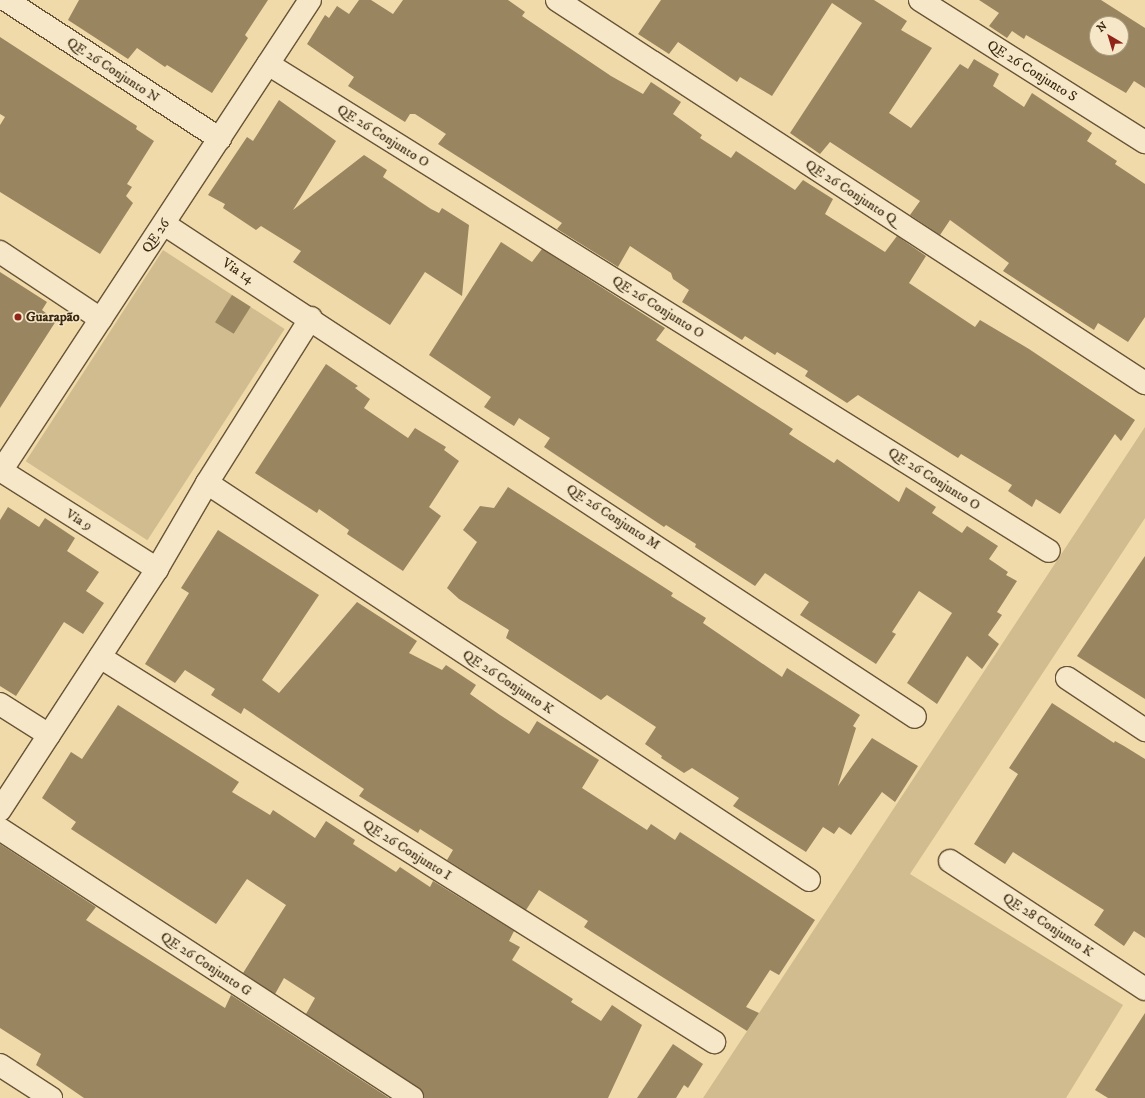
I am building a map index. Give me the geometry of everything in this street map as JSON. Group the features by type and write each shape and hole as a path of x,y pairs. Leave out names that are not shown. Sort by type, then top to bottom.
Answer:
{"street":[{"name":"QE 26 Conjunto N","path":"6,0 220,139"},
{"name":"QE 26","path":"1,470 310,0"},
{"name":"QE 26 Conjunto Q","path":"557,0 1145,383"},
{"name":"QE 26 Conjunto S","path":"920,0 1145,142"},
{"name":"QE 26 Conjunto O","path":"268,64 1049,551"},
{"name":"Via 14","path":"164,224 311,318"},
{"path":"0,252 101,319"},
{"path":"0,810 157,569 207,483 311,318"},
{"name":"QE 26 Conjunto M","path":"311,318 916,717"},
{"name":"Via 9","path":"1,470 157,569"},
{"name":"QE 26 Conjunto K","path":"207,483 809,880"},
{"name":"QE 26 Conjunto I","path":"100,657 714,1042"},
{"path":"1067,678 1145,730"},
{"path":"0,704 49,735"},
{"name":"QE 26 Conjunto G","path":"0,829 412,1098"},
{"name":"QE 28 Conjunto K","path":"950,861 1145,989"},
{"path":"0,1065 51,1098"}],"shaded area":[{"path":"163,250 285,329 147,540 26,461"},
{"path":"1145,427 1145,518 910,874 1123,1005 1066,1098 703,1098"}],"building":[{"path":"79,0 268,0 245,35 248,38 212,93 167,65 165,67 137,48 128,59 68,20"},
{"path":"359,0 371,0 393,14 403,0 508,0 525,12 522,16 611,76 643,94 651,82 681,102 673,114 702,135 700,138 731,158 736,151 795,190 803,180 833,199 825,214 885,252 897,236 926,256 909,283 975,327 980,320 1029,349 1135,420 1121,441 1115,434 1060,514 1036,499 1032,507 1008,491 1012,485 961,454 958,458 858,395 847,403 805,376 808,371 777,352 775,355 745,336 742,340 682,302 689,290 673,279 671,273 630,246 618,267 557,229 562,223 438,144 446,134 415,114 410,114 405,122 348,86 354,77 307,44 325,15 329,18 337,6 349,14"},
{"path":"661,0 874,0 907,21 901,30 932,48 889,113 911,128 960,64 968,69 974,59 999,74 993,86 1024,107 1032,93 1092,133 1087,141 1117,161 1115,164 1145,184 1145,317 1128,342 1098,323 1094,330 1003,271 1009,263 950,220 940,235 910,215 920,201 830,142 820,154 790,133 862,23 832,3 772,96 740,77 737,82 678,42 669,54 638,34"},
{"path":"979,0 1101,0 1126,16 1089,16 1089,56 1129,56 1129,18 1145,28 1145,88 1134,81 1126,93 1026,35 1024,39 1012,31 1007,38 989,26 999,13"},
{"path":"0,37 137,126 136,129 154,141 127,184 132,187 126,196 133,203 100,254 0,192 0,125 5,117 0,114"},
{"path":"279,100 336,141 293,210 364,155 387,170 383,177 431,209 439,213 442,208 469,225 462,296 425,272 390,325 293,262 301,251 261,226 256,230 223,208 225,204 208,195 247,137 253,141"},
{"path":"501,242 532,262 542,249 665,328 656,340 793,429 789,434 834,463 837,459 899,502 906,487 936,507 932,513 962,533 967,526 998,546 989,559 1008,572 1006,575 1017,581 997,612 1002,615 988,635 999,644 982,669 967,656 937,704 907,683 952,613 919,591 892,632 896,634 876,664 800,615 809,602 765,573 755,586 695,547 696,544 666,525 664,527 544,447 550,438 519,418 514,426 484,407 491,397 429,355"},
{"path":"0,272 47,302 42,310 56,321 0,408"},
{"path":"232,295 251,307 234,334 215,322"},
{"path":"326,364 358,386 355,388 370,399 364,408 408,438 415,428 446,447 444,450 459,461 429,507 441,516 403,571 347,534 349,530 319,509 317,513 255,473"},
{"path":"508,487 673,593 671,596 706,618 703,623 782,677 787,668 860,715 853,726 856,728 838,786 872,738 918,766 895,802 882,792 851,835 839,827 834,834 823,827 806,852 733,806 739,798 692,768 684,773 661,758 662,756 645,744 656,727 607,695 601,700 506,638 509,630 459,599 447,588 477,542 463,530 480,506 494,508"},
{"path":"8,507 39,527 45,518 75,538 67,551 99,572 86,591 104,603 83,634 64,622 16,696 0,686 0,520"},
{"path":"218,530 319,595 262,680 279,693 357,602 417,641 409,653 442,670 446,665 476,685 470,694 529,734 537,721 599,760 582,788 647,830 651,824 675,840 680,832 815,920 779,975 770,970 746,1007 759,1013 747,1031 584,927 588,921 539,890 526,910 447,860 453,850 420,829 418,833 359,796 364,789 244,708 241,714 211,695 215,689 185,670 175,683 145,664 189,593 181,588"},
{"path":"1145,556 1145,699 1077,656"},
{"path":"1052,703 1114,743 1115,741 1145,759 1145,938 1134,931 1124,946 1094,925 1104,910 1013,852 1005,864 974,844 1018,774 1009,768"},
{"path":"118,705 239,782 232,792 270,815 273,810 315,838 326,821 355,840 353,844 396,872 400,867 430,887 433,881 514,931 509,941 520,947 512,960 573,999 571,1002 601,1021 612,1005 642,1025 608,1098 424,1098 419,1088 306,1014 315,998 284,978 275,994 243,973 286,905 247,879 216,924 71,829 76,822 42,798 71,752 82,759"},
{"path":"0,844 96,907 86,920 225,1008 231,995 389,1098 84,1098 36,1065 41,1054 0,1028"},
{"path":"1145,1013 1145,1098 1108,1098 1095,1090"},
{"path":"673,1044 703,1064 688,1088 684,1085 676,1098 637,1098"}],"place":[{"name":"Guarapão","path":"18,317"}]}
